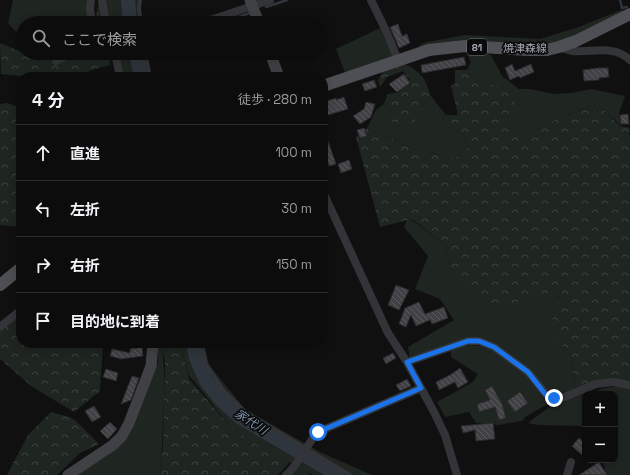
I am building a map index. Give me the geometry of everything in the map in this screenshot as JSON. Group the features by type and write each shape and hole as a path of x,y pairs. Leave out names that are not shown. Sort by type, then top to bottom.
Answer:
{"main road":[{"name":"焼津森線","path":"328,84 429,50 465,46 547,50 576,41 630,14"},
{"path":"0,285 16,272"}],"street":[{"path":"91,0 91,16"},
{"path":"102,0 105,16"},
{"path":"220,16 252,3 270,0"},
{"path":"371,0 398,60"},
{"path":"252,3 257,16"},
{"path":"559,47 570,51 604,50 616,52 630,60"},
{"path":"116,60 119,72"},
{"path":"273,60 277,72"},
{"path":"328,210 388,333 407,362 436,414 445,435 457,475"},
{"path":"0,328 16,314"},
{"path":"407,362 468,341 479,341 494,347 528,372 546,395 554,398 565,397 596,384 612,382 630,385"},
{"path":"68,475 113,445 122,436 130,424 151,366 153,348"},
{"path":"286,475 298,462 318,432 421,388"},
{"path":"567,475 571,462"}],"lane":[{"path":"140,0 140,16"},
{"path":"146,60 149,72"},
{"path":"202,348 206,364 223,390 244,411 350,475"}],"green space":[{"path":"13,0 89,0 91,16 16,16 16,32 8,23"},
{"path":"99,0 103,16 96,16"},
{"path":"102,0 139,0 140,16 105,16"},
{"path":"621,10 629,11 571,40 547,45 416,49 423,43 464,35 540,39 576,28"},
{"path":"380,28 394,57 346,75 336,49"},
{"path":"0,43 16,50 16,60 110,60 110,65 87,72 16,72 16,75 1,74"},
{"path":"479,51 491,55 502,76 519,89 530,89 554,94 572,93 591,89 625,96 619,113 621,126 597,103 557,119 531,132 508,135 508,117 467,70 471,62 467,54"},
{"path":"115,60 147,60 150,72 118,72"},
{"path":"405,64 419,73 427,85 431,96 427,102 417,107 415,123 392,122 393,114 384,104 388,94 399,92 410,80 403,71 387,77 380,87 378,80 383,71"},
{"path":"455,70 467,70 478,81 505,88 515,102 508,117 508,134 531,132 557,119 597,103 620,126 630,128 630,385 612,382 576,392 570,351 560,344 550,310 558,302 562,289 495,309 454,279 445,245 412,219 380,227 356,137 367,128 412,148 455,158 469,147 461,134 441,122 446,115 458,115 451,86 455,84"},
{"path":"431,96 446,115 441,122 461,134 469,147 455,158 412,148 367,128 376,110 384,104 393,114 419,106"},
{"path":"7,103 16,106 16,227 0,225 0,104"},
{"path":"408,217 445,245 454,279 562,289 558,302 570,351 576,392 546,396 551,402 525,417 522,421 499,425 476,423 469,412 445,417 437,402 473,382 478,374 451,357 451,347 410,361 408,347 454,320 440,299 415,289 428,256 404,227","holes":["479,341 495,349 473,345 453,347"]},
{"path":"16,317 16,348 103,348 100,391 74,412 31,386 0,359 0,331"},
{"path":"158,348 162,348 164,372 164,401 160,475 69,475 124,436 158,362"},
{"path":"162,348 181,348 189,379 232,428 266,451 289,463 278,475 160,475 163,443 165,361"},
{"path":"181,348 205,348 209,365 245,409 320,452 372,475 313,475 305,471 311,475 286,475 296,465 273,456 236,433 188,374"},
{"path":"629,385 630,387 630,475 606,475 604,463 618,463 618,391 596,391 605,388"},
{"path":"582,395 582,427 537,425 528,423 552,405"},
{"path":"51,412 75,420 99,444 80,453 57,475 7,475 28,435"}],"building":[{"path":"398,24 402,36 407,34 410,43 399,48 390,27"},
{"path":"464,57 466,65 422,73 421,65"},
{"path":"512,64 515,71 531,64 534,72 520,78 519,76 510,80 505,68"},
{"path":"608,68 609,77 599,78 599,80 584,81 583,70"},
{"path":"404,74 410,83 397,92 389,84"},
{"path":"374,80 377,87 365,91 362,84"},
{"path":"344,97 348,109 328,115 328,101 336,98 336,100"},
{"path":"366,102 375,104 371,117 360,124 353,116 364,109"},
{"path":"628,114 629,124 621,124 620,115"},
{"path":"364,128 367,136 360,138 357,130"},
{"path":"328,141 336,164 329,166 328,163"},
{"path":"349,160 352,169 341,173 338,164"},
{"path":"396,285 409,290 399,310 388,305"},
{"path":"419,302 425,314 444,307 448,318 432,324 430,320 416,326 411,315 406,327 399,324 405,308"},
{"path":"142,348 143,356 121,359 110,356 112,349 130,353 130,349"},
{"path":"393,353 396,358 386,364 383,358"},
{"path":"460,368 468,382 458,388 455,382 439,390 436,382"},
{"path":"106,369 118,373 116,381 103,377"},
{"path":"132,376 139,378 131,400 121,404"},
{"path":"407,379 411,386 400,391 396,385"},
{"path":"492,386 502,404 506,418 499,420 495,407 479,412 477,404 490,400 485,390"},
{"path":"520,392 528,403 515,412 507,401"},
{"path":"94,406 101,417 92,422 85,411"},
{"path":"110,422 117,429 108,439 100,431"},
{"path":"493,423 495,439 476,441 475,430 463,433 461,426"},
{"path":"579,438 582,440 582,455 572,446"},
{"path":"600,463 607,475 579,475"}],"waterway":[{"name":"家代川","path":"128,0 129,16"},
{"path":"266,7 287,0"},
{"path":"620,0 622,8 627,7"},
{"path":"241,16 250,13"},
{"name":"家代川","path":"137,60 140,72"},
{"name":"家代川","path":"194,348 196,358 206,381 221,400 241,418 338,475"}],"route":[{"path":"318,432 421,388 407,362 468,341 479,341 494,347 528,372 546,395 554,398"}]}
